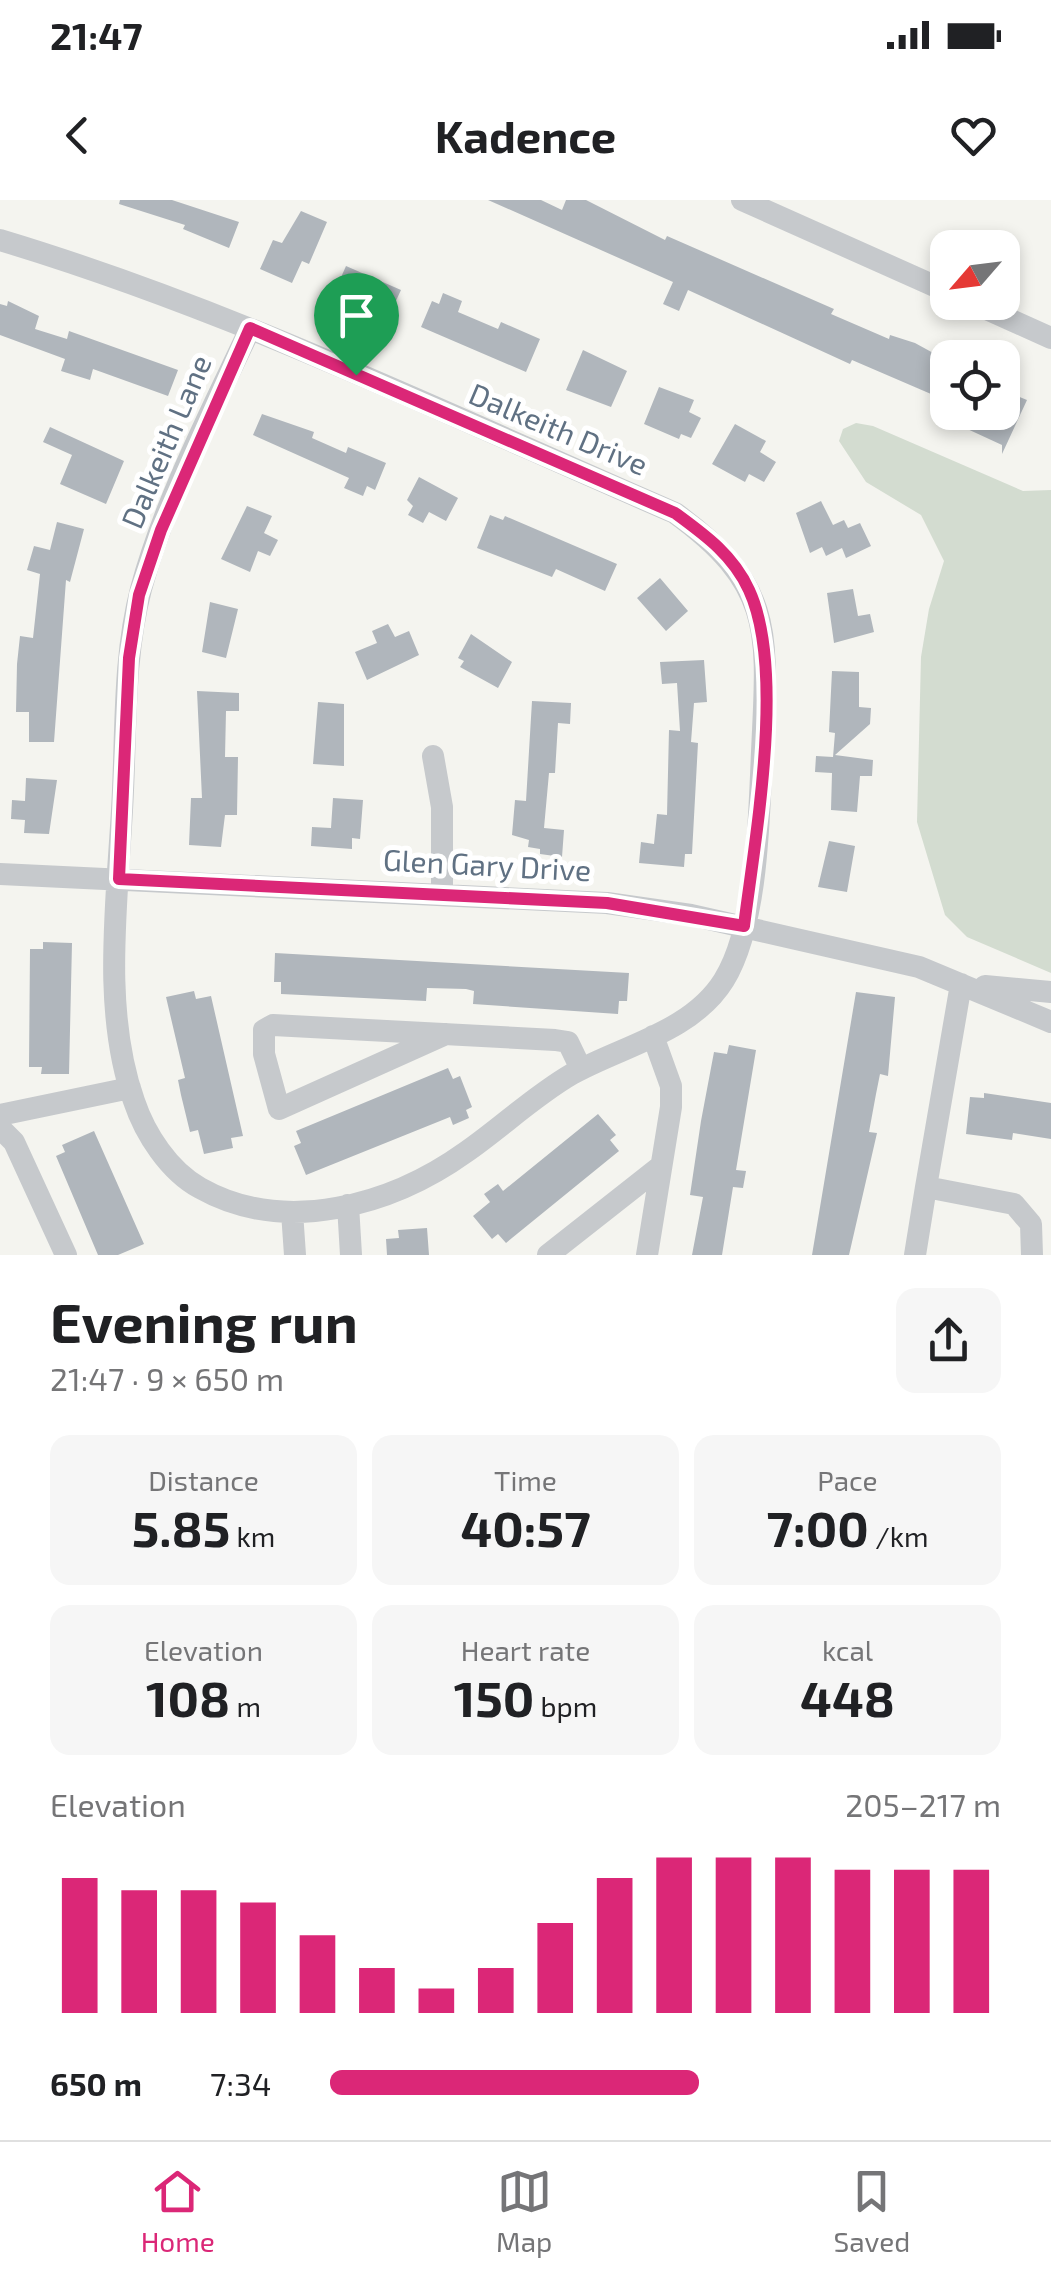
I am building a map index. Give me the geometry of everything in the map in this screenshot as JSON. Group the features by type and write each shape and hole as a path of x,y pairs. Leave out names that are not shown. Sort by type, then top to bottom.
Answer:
{"street":[{"path":"742,200 930,284"},
{"name":"Dalkeith Drive","path":"0,240 149,288 250,328 675,513 724,551 749,590 764,639 759,809 744,926 720,986 689,1017 582,1070 536,1098 461,1156 416,1181 348,1206"},
{"path":"1011,320 1051,338"},
{"name":"Dalkeith Lane","path":"250,328 161,530 139,595 129,658 116,996 130,1088 153,1141 182,1175 200,1188 243,1205 292,1212 348,1206"},
{"path":"432,756 442,807 442,894"},
{"name":"Glen Gary Drive","path":"0,874 607,903 744,926 920,967 1051,1022"},
{"path":"915,1255 961,984"},
{"name":"Glen Gary Drive","path":"961,984 1051,992"},
{"path":"446,1034 279,1109 262,1042 264,1030 273,1025 446,1034 568,1042 582,1070"},
{"path":"647,1255 671,1086 653,1036"},
{"path":"0,1115 130,1088"},
{"path":"0,1128 14,1142 66,1255"},
{"path":"548,1255 661,1166"},
{"path":"926,1188 1014,1204 1032,1224 1032,1255"},
{"path":"348,1206 351,1255"},
{"path":"292,1212 296,1255"}],"shaded area":[{"path":"856,423 873,426 1023,491 1051,490 1051,973 967,937 945,915 917,822 921,657 929,609 944,561 921,515 866,482 839,441 843,429"}],"building":[{"path":"120,200 172,200 239,222 229,248 183,229 185,225 119,204"},
{"path":"488,200 541,200 562,210 566,200 586,200 665,240 667,236 834,309 831,314 889,339 890,335 915,343 930,351 930,394 852,360 850,364 688,290 679,311 663,304 673,282"},
{"path":"301,211 327,222 309,264 302,261 292,283 260,269 273,240 282,243"},
{"path":"346,266 401,290 388,318 335,291"},
{"path":"443,293 462,301 458,312 498,329 501,322 540,339 526,372 421,327 432,301 439,304"},
{"path":"8,301 39,316 35,329 67,339 69,331 178,370 168,396 93,369 90,380 61,371 65,359 0,335 0,304 7,306"},
{"path":"583,350 627,371 611,407 566,390"},
{"path":"659,387 694,400 689,412 701,418 691,438 681,434 679,439 644,424"},
{"path":"1020,397 1027,400 1020,415"},
{"path":"262,414 314,432 312,438 346,453 348,447 386,463 375,490 367,486 363,496 344,488 349,478 253,435"},
{"path":"735,424 766,441 760,452 776,462 764,482 749,474 745,482 712,464"},
{"path":"50,427 124,461 106,504 60,484 72,455 43,442"},
{"path":"970,430 1013,430 1002,454 1002,445"},
{"path":"419,477 458,498 446,521 429,512 423,523 408,515 413,506 407,500"},
{"path":"821,501 833,525 844,520 848,528 860,523 871,546 846,558 842,548 826,556 822,547 810,553 796,513"},
{"path":"247,506 272,516 264,533 278,540 270,556 258,551 250,572 221,559"},
{"path":"490,515 503,520 505,516 617,564 605,591 556,569 552,577 477,548"},
{"path":"57,522 84,529 70,582 66,580 54,742 29,742 29,712 16,712 17,664 20,636 33,638 40,574 27,570 34,546 50,550"},
{"path":"660,578 688,611 666,631 637,598"},
{"path":"853,589 858,616 870,614 874,632 834,643 827,593"},
{"path":"210,602 238,609 226,658 202,652"},
{"path":"388,624 395,637 409,631 419,655 367,680 355,652 377,643 372,631"},
{"path":"471,634 512,662 498,688 460,667 464,661 458,658"},
{"path":"704,660 707,702 694,703 691,742 698,743 692,854 685,854 684,867 639,863 641,842 654,844 657,814 667,815 669,730 680,731 677,683 662,684 660,662"},
{"path":"832,671 859,672 859,707 871,708 870,724 835,755 873,760 872,776 860,776 857,812 831,810 832,773 815,772 816,756 833,757 835,733 829,732"},
{"path":"197,691 239,693 239,711 226,711 225,757 238,757 237,815 225,815 221,847 189,845 191,798 202,798"},
{"path":"532,701 571,703 570,724 558,723 555,773 549,773 544,828 564,830 562,857 540,854 540,849 528,847 529,840 512,835 515,800 526,801"},
{"path":"318,702 344,704 344,766 313,764"},
{"path":"26,778 57,780 49,834 24,833 25,820 11,819 12,800 25,801"},
{"path":"333,798 363,800 360,839 352,838 352,849 311,846 312,827 331,828"},
{"path":"829,841 855,846 847,892 818,887"},
{"path":"43,942 72,943 69,1074 41,1074 42,1067 29,1067 30,949 43,949"},
{"path":"275,953 629,973 627,1001 619,1001 618,1014 473,1004 474,991 466,989 427,988 426,1001 281,994 281,982 274,982"},
{"path":"194,991 196,999 211,996 243,1136 231,1138 233,1148 204,1154 198,1130 190,1132 181,1095 178,1080 185,1078 166,997"},
{"path":"856,992 895,997 888,1076 880,1074 869,1132 877,1133 849,1255 812,1255"},
{"path":"729,1045 756,1050 736,1170 746,1171 743,1188 733,1187 722,1255 692,1255 703,1197 690,1195 701,1121 714,1052 727,1054"},
{"path":"448,1068 453,1079 460,1076 472,1107 466,1110 469,1118 453,1125 450,1117 306,1175 294,1146 301,1143 296,1131"},
{"path":"984,1093 1051,1103 1051,1139 1013,1133 1012,1140 966,1134 970,1097 984,1098"},
{"path":"598,1114 616,1135 610,1140 619,1151 506,1243 498,1234 492,1239 473,1216 490,1202 484,1194 498,1184 503,1191"},
{"path":"94,1131 144,1244 118,1255 98,1255 56,1156 65,1152 62,1145"},
{"path":"427,1228 429,1255 387,1255 386,1239 399,1238 398,1230"}],"route":[{"path":"250,328 356,375 675,513 716,542 739,571 760,619 764,639 759,809 744,926 607,903 119,879 129,658 139,595 161,530 250,328"}]}
